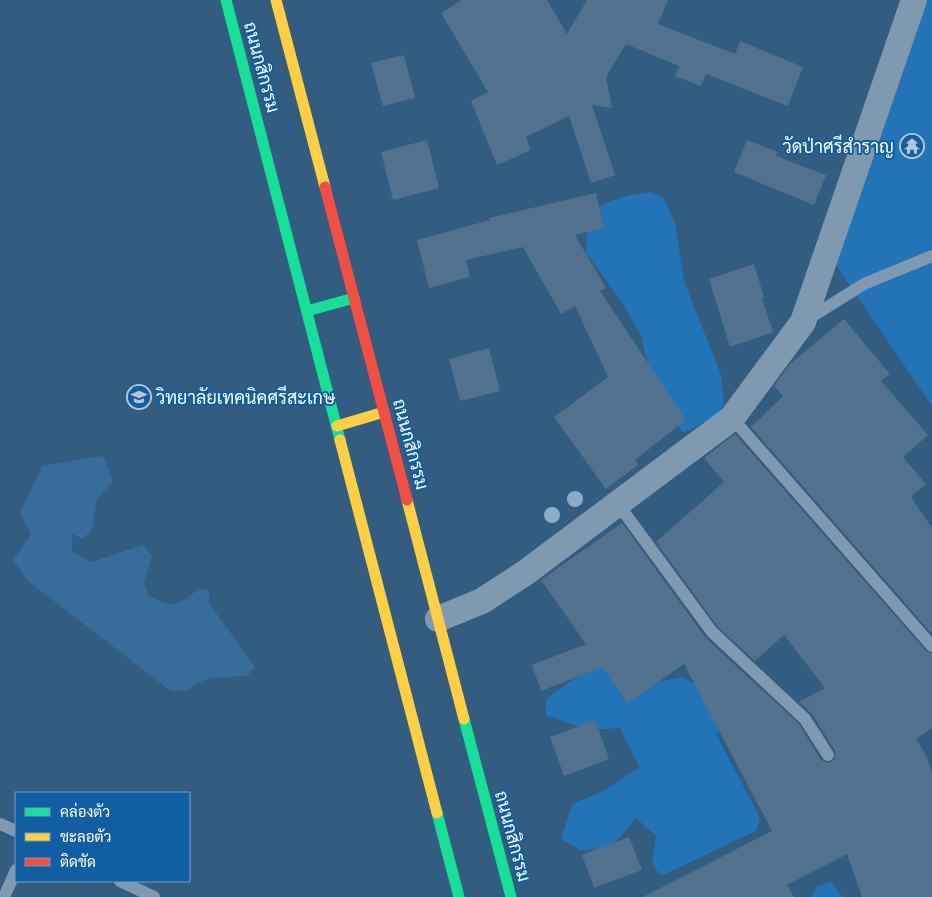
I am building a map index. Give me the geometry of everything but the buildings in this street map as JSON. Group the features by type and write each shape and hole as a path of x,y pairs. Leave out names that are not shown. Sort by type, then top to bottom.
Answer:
{"main road":[{"name":"ถนนกสิกรรม","path":"226,0 458,897"},
{"name":"ถนนกสิกรรม","path":"276,0 511,897"},
{"path":"307,311 354,298"},
{"path":"337,426 384,412"}],"street":[{"path":"438,620 482,601 525,573 732,418 803,322 914,0"}],"lane":[{"path":"803,322 864,284 932,256"},
{"path":"732,418 932,646"},
{"path":"618,504 712,632 805,719 828,755"},
{"path":"0,824 15,831"},
{"path":"4,897 15,872"},
{"path":"122,882 154,897"}],"shaded area":[{"name":"วัดป่าศรีสำราญ","path":"927,0 932,0 932,406 836,265"},
{"path":"651,192 664,198 675,223 684,281 721,375 724,403 718,415 683,433 666,411 654,386 640,333 619,298 586,253 588,227 596,211 617,199"},
{"path":"103,456 113,481 97,499 92,529 83,539 72,534 72,551 92,562 143,545 152,556 144,583 148,595 164,603 175,604 200,588 209,590 209,603 255,667 247,676 210,678 197,683 189,690 172,692 27,580 13,560 31,534 20,513 42,466"},
{"path":"609,662 625,690 681,677 715,693 733,721 716,734 760,818 756,831 661,876 652,864 656,836 636,818 610,849 581,850 561,839 572,804 604,791 639,767 620,728 589,730 546,715 546,699 588,669"},
{"path":"831,882 843,897 811,897 817,886"}],"traffic: fast":[{"path":"226,0 340,440"},
{"path":"307,311 354,298"},
{"path":"464,719 511,897"},
{"path":"437,813 459,897"}],"traffic: slow":[{"path":"276,0 325,187"},
{"path":"337,426 384,412"},
{"path":"340,440 437,813"},
{"path":"407,500 464,719"}],"traffic: jam":[{"path":"325,187 407,500"}],"place":[{"name":"วัดป่าศรีสำราญ","path":"912,146"},
{"name":"วิทยาลัยเทคนิคศรีสะเกษ","path":"139,397"}]}
